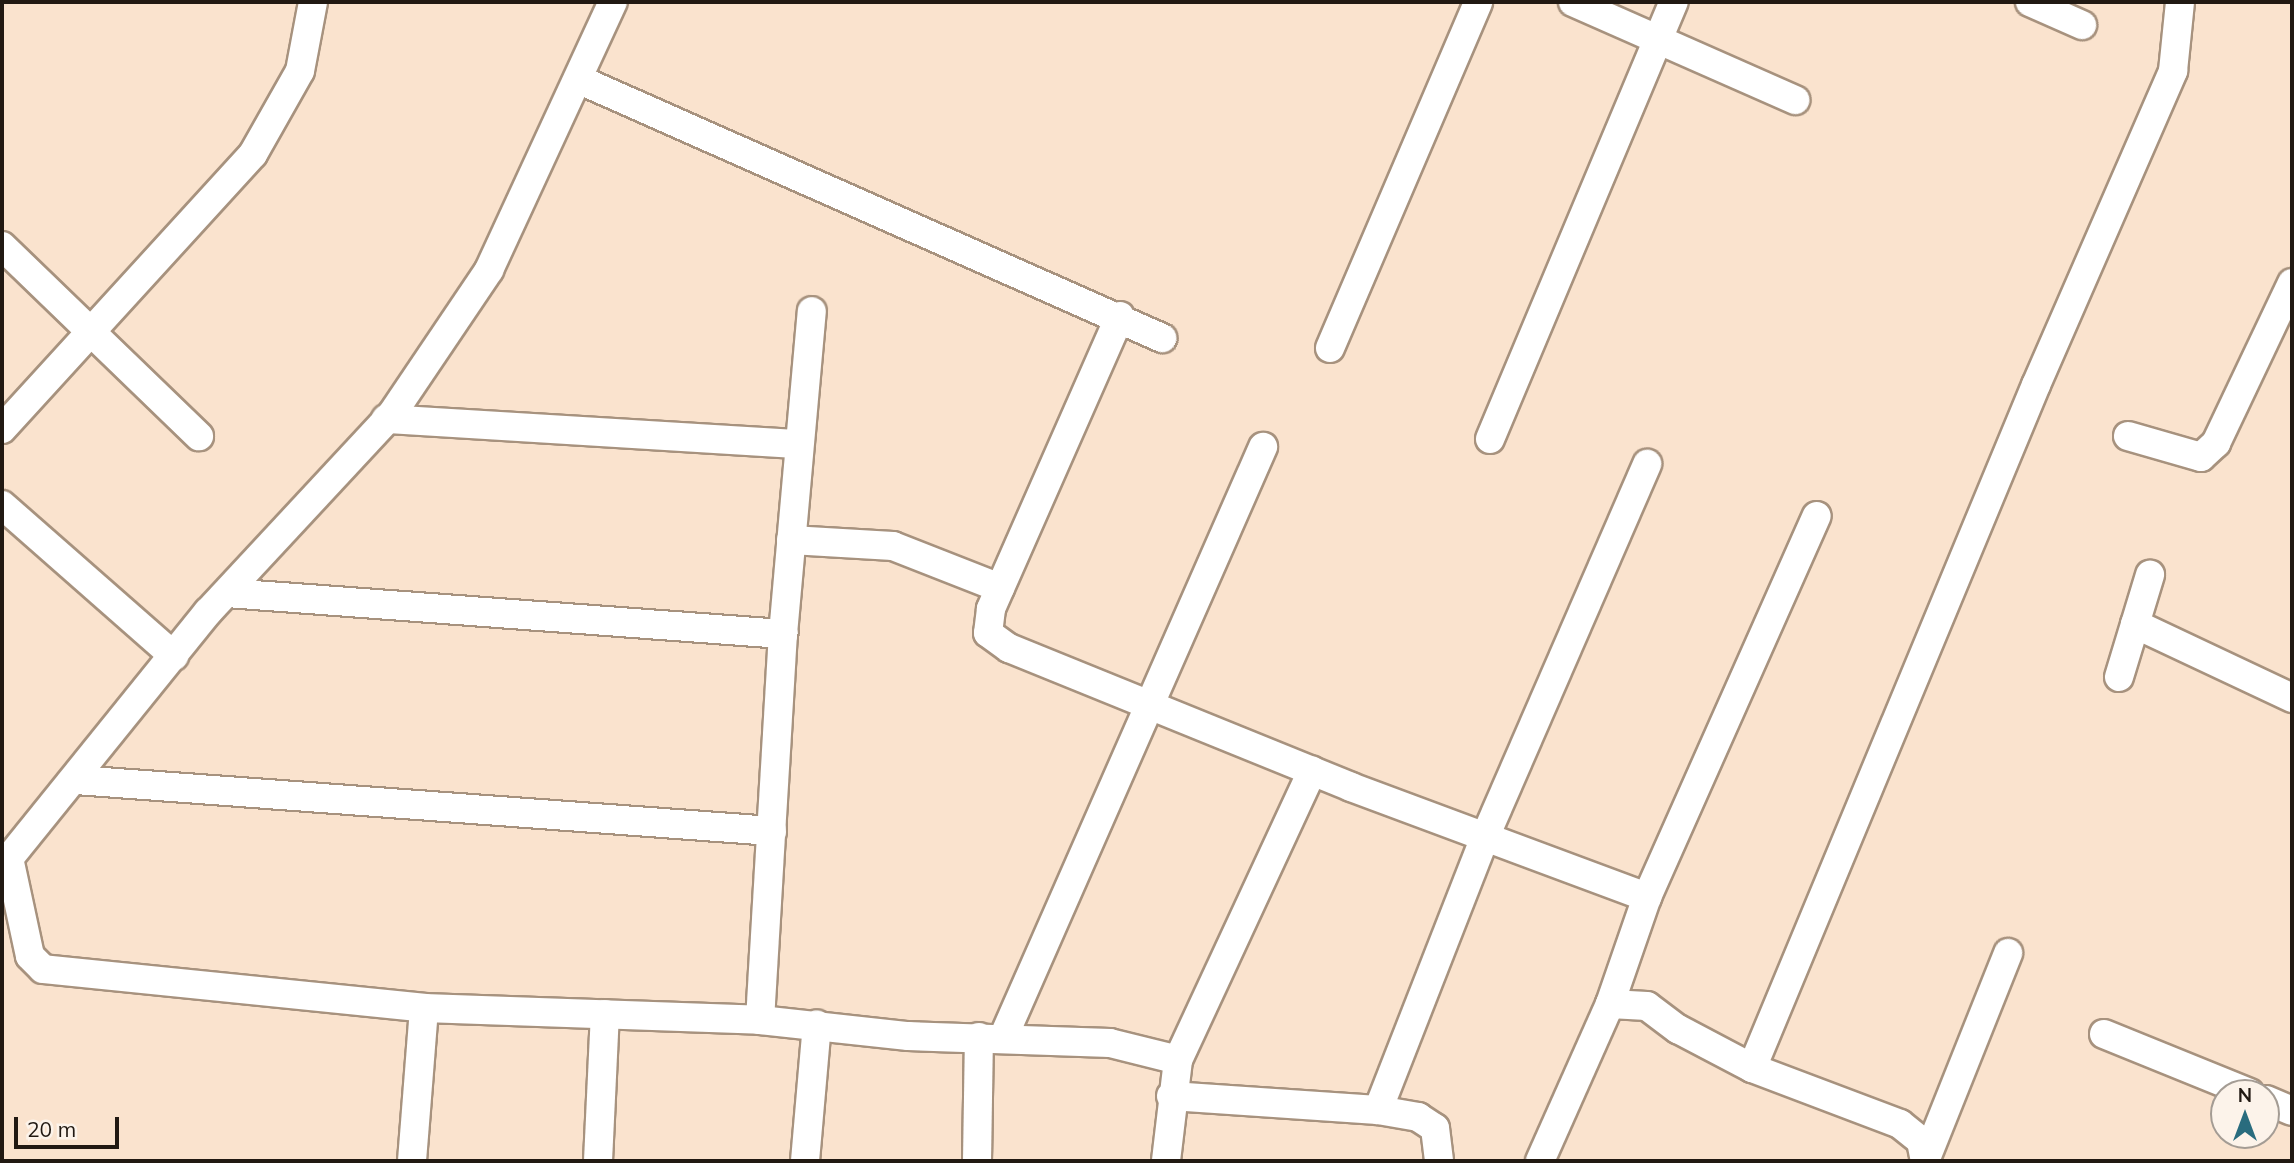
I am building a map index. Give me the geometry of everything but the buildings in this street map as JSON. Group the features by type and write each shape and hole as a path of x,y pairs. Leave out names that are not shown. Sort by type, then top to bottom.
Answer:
{"street":[{"path":"2,429 253,154 300,71 313,2"},
{"path":"613,2 580,80 489,271 386,419 227,593 76,780 5,862 30,956 43,969 424,1009 760,1020 908,1036 1111,1043 1178,1060"},
{"path":"1329,348 1478,2"},
{"path":"1573,2 1796,100"},
{"path":"1490,439 1674,2"},
{"path":"2030,2 2082,25"},
{"path":"1752,1068 2036,384 2173,71 2180,2"},
{"path":"580,80 1120,316 1161,338"},
{"path":"2,246 199,436"},
{"path":"2128,436 2201,457 2216,443 2292,283"},
{"path":"760,1020 783,634 812,311"},
{"path":"1120,316 990,609 988,633 1009,648 1312,771 1647,897"},
{"path":"386,419 798,444"},
{"path":"977,1161 991,1038 1152,705 1263,447"},
{"path":"1378,1110 1485,837 1647,464"},
{"path":"2,505 174,656"},
{"path":"1540,1161 1610,1004 1647,897 1817,516"},
{"path":"791,540 893,546 1000,588"},
{"path":"2119,677 2150,575"},
{"path":"227,593 783,634"},
{"path":"2136,624 2292,698"},
{"path":"1166,1161 1171,1096 1178,1060 1312,771"},
{"path":"76,780 772,831"},
{"path":"1925,1161 2008,953"},
{"path":"1610,1004 1647,1006 1678,1029 1752,1068 1900,1124 1921,1141 1925,1161"},
{"path":"412,1161 424,1009"},
{"path":"598,1161 605,1014"},
{"path":"805,1161 817,1025"},
{"path":"2104,1034 2215,1079"},
{"path":"1171,1096 1378,1110 1418,1117 1435,1128 1438,1161"}]}
